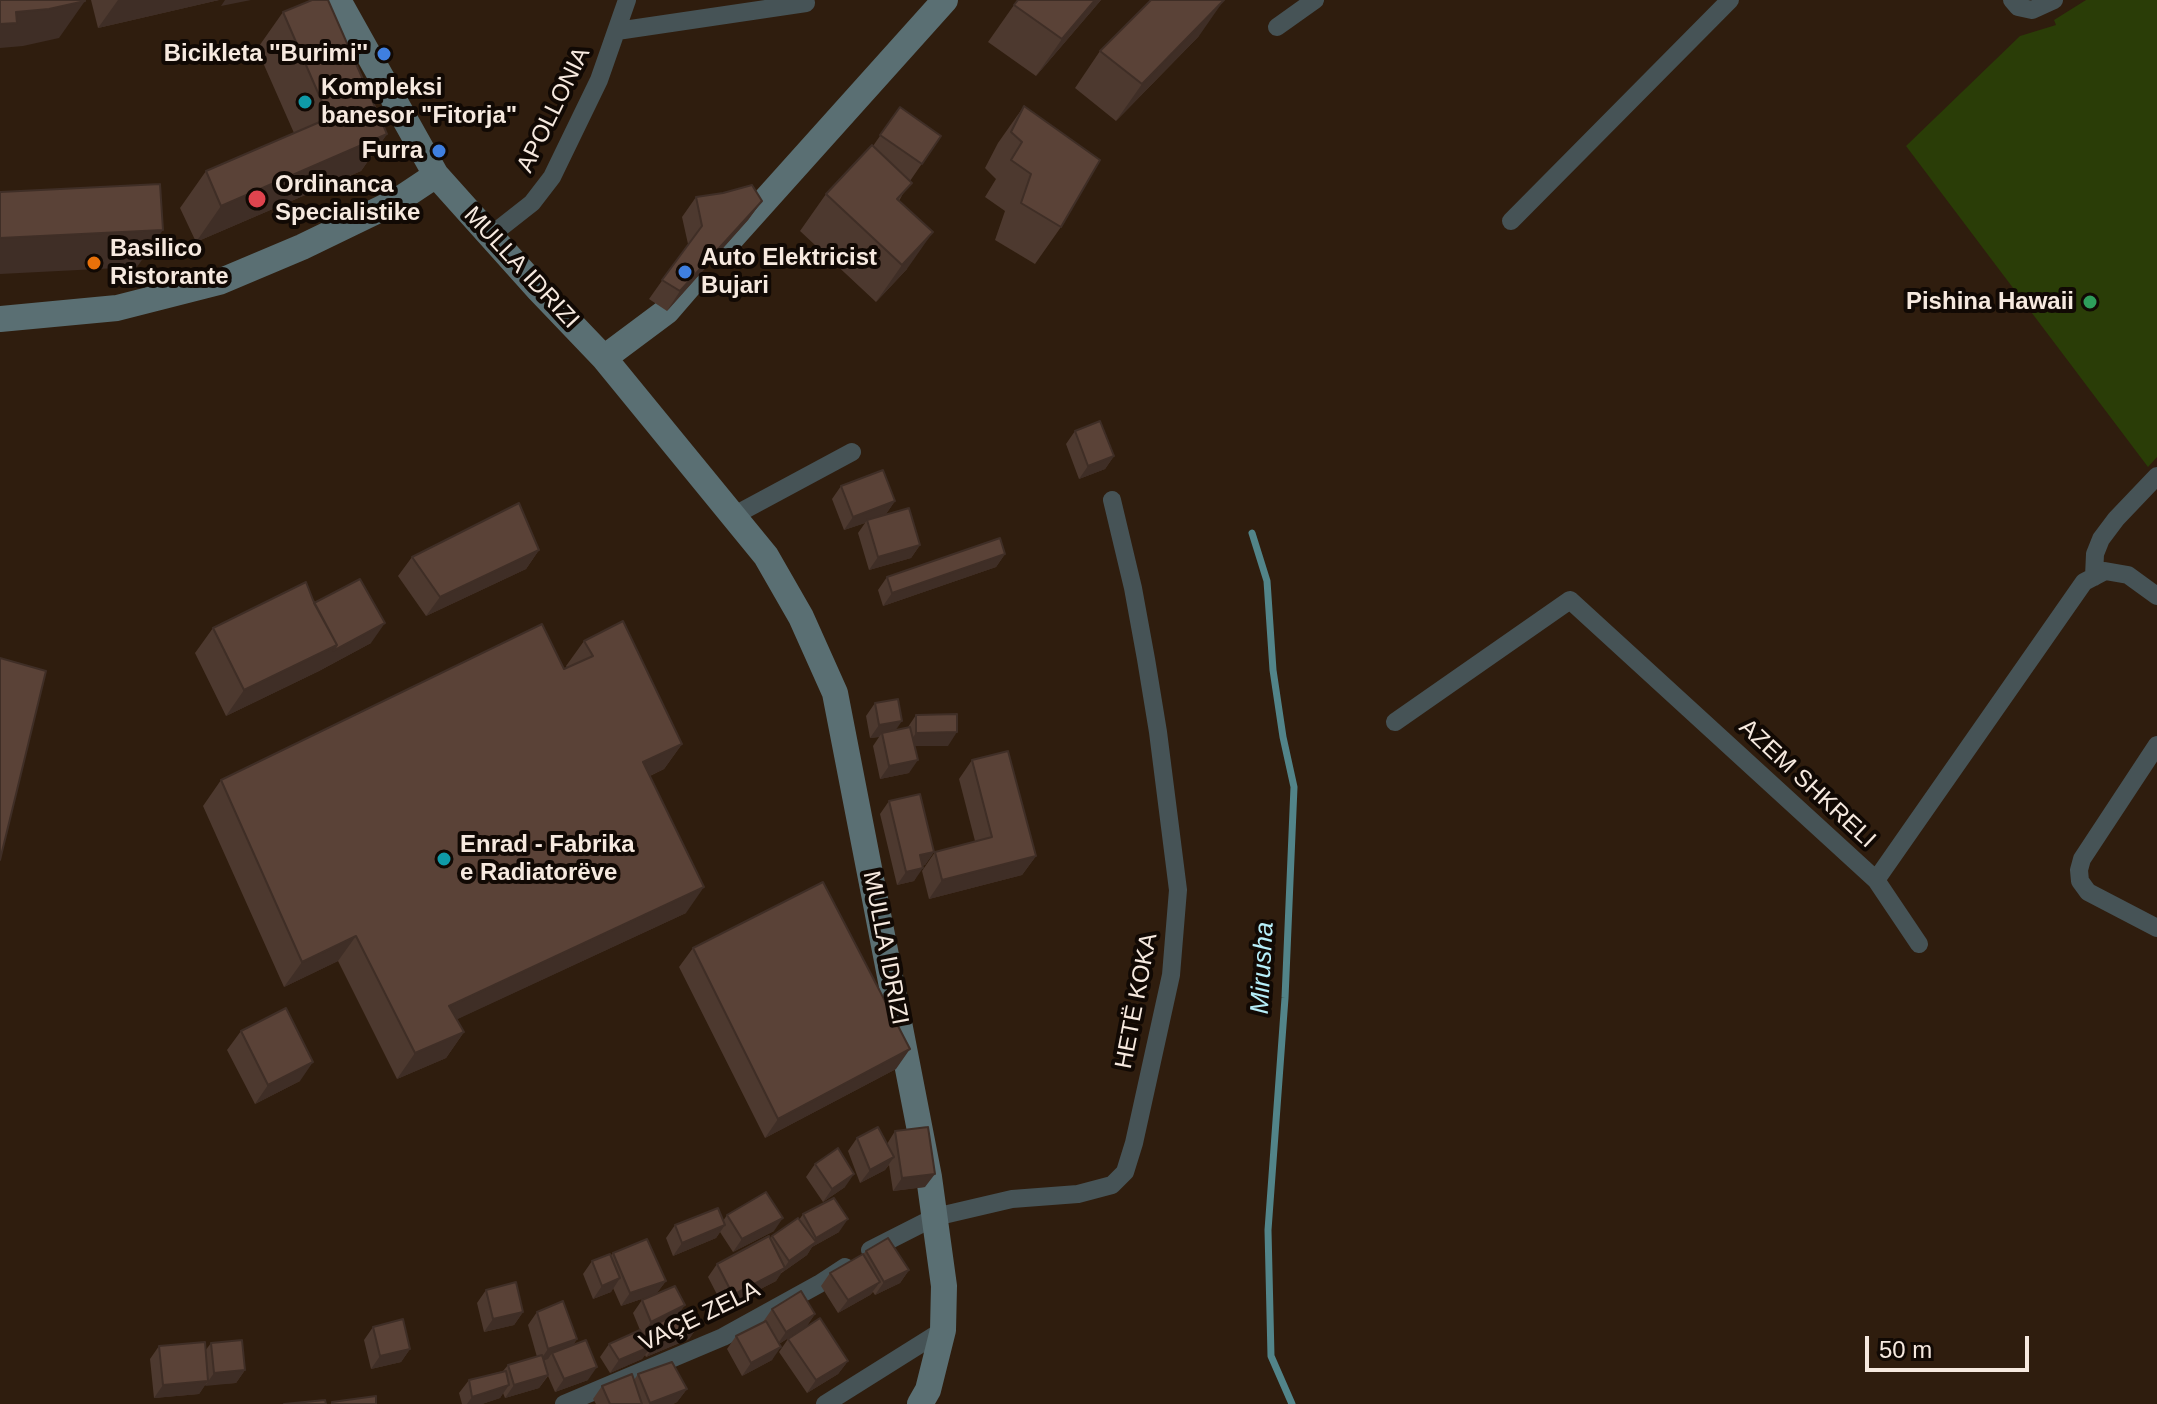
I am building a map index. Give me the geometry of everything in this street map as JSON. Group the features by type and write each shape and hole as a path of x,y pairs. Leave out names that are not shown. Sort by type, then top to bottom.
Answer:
{"street":[{"name":"MULLA IDRIZI","path":"338,0 436,175 604,358 766,556 801,617 835,693 929,1177 944,1286 943,1330 928,1390 920,1404"},
{"name":"APOLLONIA","path":"490,236 532,203 552,177 599,80 627,0"},
{"path":"604,358 667,311 945,0"},
{"path":"1277,27 1315,0"},
{"path":"1511,221 1730,0"},
{"path":"2012,0 2018,7 2032,10 2054,0"},
{"name":"APOLLONIA","path":"617,31 806,3"},
{"path":"0,319 117,308 219,282 302,247 397,201 436,175"},
{"path":"733,516 852,452"},
{"path":"2094,577 2095,554 2101,539 2157,476"},
{"name":"HETË KOKA","path":"935,1217 1012,1199 1078,1194 1112,1185 1125,1172 1134,1143 1171,975 1178,890 1151,689 1133,588 1112,500"},
{"path":"2094,577 2105,571 2128,575 2157,596"},
{"name":"AZEM SHKRELI","path":"1395,722 1570,600 1876,880 2084,582 2094,577"},
{"path":"2157,745 2082,859 2079,870 2080,881 2088,892 2157,928"},
{"path":"1876,880 1919,944"},
{"name":"VAÇE ZELA","path":"564,1404 723,1337 819,1284 880,1244 935,1217"},
{"path":"825,1404 943,1330"}],"green space":[{"name":"Pishina Hawaii","path":"2086,0 2157,0 2157,457 2148,467 1906,146 2020,36 2056,25 2054,20"}],"building":[{"path":"0,0 85,1 16,12 17,23 0,24"},
{"path":"312,0 328,0 387,134 221,206 206,171 329,118 283,12"},
{"path":"1018,0 1095,0 1062,39 1014,5"},
{"path":"1151,0 1224,0 1142,84 1100,51"},
{"path":"1024,106 1100,160 1061,227 1021,203 1031,174 1011,160 1022,142 1011,132"},
{"path":"900,107 941,136 922,164 880,135"},
{"path":"872,145 912,183 897,199 933,232 902,265 826,194"},
{"path":"160,184 163,230 0,238 0,192"},
{"name":"Auto Elektricist Bujari","path":"752,185 762,201 680,291 662,280 702,226 696,197"},
{"path":"1100,421 1114,456 1088,466 1075,431"},
{"path":"883,470 895,501 853,517 841,486"},
{"path":"519,503 539,550 440,597 412,557"},
{"path":"909,508 920,545 878,557 867,520"},
{"path":"1000,538 1005,554 892,593 887,577"},
{"path":"360,579 385,623 333,651 337,645 314,603"},
{"path":"306,582 337,645 244,690 213,628"},
{"name":"Enrad - Fabrika e Radiatorëve","path":"623,621 682,744 643,762 704,887 449,1006 464,1032 415,1053 356,936 302,962 221,780 542,624 564,669 593,656 584,641"},
{"path":"0,658 46,671 0,860"},
{"path":"898,699 902,721 879,725 875,703"},
{"path":"957,714 957,732 916,733 916,715"},
{"path":"910,727 918,760 889,766 882,733"},
{"path":"1008,751 1036,856 942,880 935,852 992,837 972,760"},
{"path":"920,794 934,852 920,855 923,868 906,872 889,801"},
{"path":"823,882 910,1049 778,1119 693,948"},
{"path":"286,1008 313,1062 268,1085 241,1031"},
{"path":"878,1127 894,1157 870,1170 857,1138"},
{"path":"928,1127 935,1174 902,1178 895,1131"},
{"path":"838,1148 854,1174 832,1189 815,1164"},
{"path":"766,1192 783,1218 742,1239 727,1215"},
{"path":"834,1198 848,1219 816,1238 803,1214"},
{"path":"718,1208 725,1225 682,1243 675,1225"},
{"path":"798,1218 816,1242 789,1261 772,1236"},
{"path":"769,1236 785,1268 733,1295 717,1264"},
{"path":"888,1238 909,1270 884,1282 866,1251"},
{"path":"647,1239 666,1281 630,1293 613,1253"},
{"path":"610,1254 620,1278 602,1286 592,1261"},
{"path":"863,1254 880,1282 848,1300 830,1273"},
{"path":"516,1282 523,1312 493,1319 486,1290"},
{"path":"675,1286 685,1305 651,1322 642,1300"},
{"path":"801,1291 815,1314 786,1332 772,1309"},
{"path":"563,1301 577,1339 548,1349 537,1312"},
{"path":"687,1309 698,1326 656,1344 648,1328"},
{"path":"820,1318 848,1361 816,1380 788,1339"},
{"path":"403,1319 410,1349 380,1356 373,1327"},
{"path":"766,1321 781,1347 751,1363 736,1336"},
{"path":"640,1330 652,1346 619,1360 609,1344"},
{"path":"242,1340 245,1370 214,1373 211,1343"},
{"path":"586,1340 597,1367 564,1379 552,1353"},
{"path":"205,1342 208,1381 163,1385 159,1346"},
{"path":"542,1355 548,1375 514,1385 508,1365"},
{"path":"672,1362 687,1389 650,1403 638,1374"},
{"path":"506,1371 509,1385 472,1397 469,1380"},
{"path":"632,1374 642,1404 610,1404 602,1386"},
{"path":"376,1396 376,1404 332,1404 332,1402"},
{"path":"325,1400 326,1404 284,1404"}],"waterway":[{"name":"Mirusha","path":"1252,533 1267,581 1273,670 1294,787 1285,998 1268,1230 1271,1356 1292,1404"}],"place":[{"name":"Bicikleta ''Burimi''","path":"384,54"},
{"name":"Kompleksi banesor \"Fitorja\"","path":"305,102"},
{"name":"Furra","path":"439,151"},
{"name":"Ordinanca Specialistike","path":"257,199"},
{"name":"Basilico Ristorante","path":"94,263"},
{"name":"Auto Elektricist Bujari","path":"685,272"},
{"name":"Pishina Hawaii","path":"2090,302"},
{"name":"Enrad - Fabrika e Radiatorëve","path":"444,859"}]}
